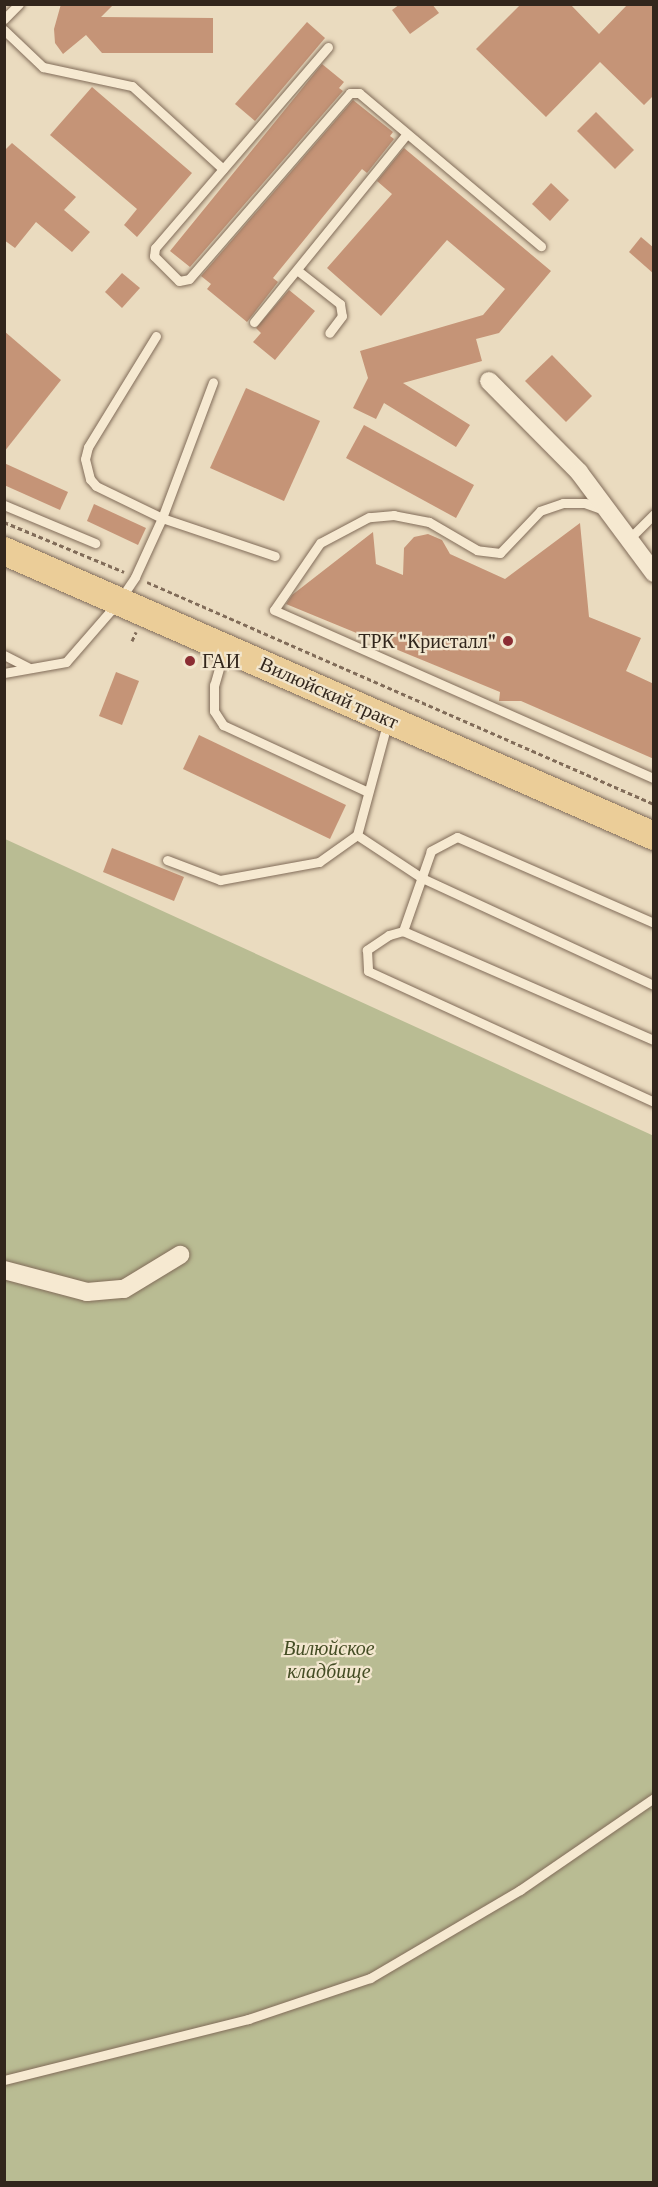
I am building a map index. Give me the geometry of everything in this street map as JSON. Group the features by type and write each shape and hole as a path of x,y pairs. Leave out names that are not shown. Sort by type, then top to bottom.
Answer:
{"main road":[{"name":"Вилюйский тракт","path":"4,551 654,836"}],"street":[{"path":"489,381 579,472 654,573"},
{"path":"4,1270 87,1292 124,1289 180,1256"}],"lane":[{"path":"4,19 19,4"},
{"path":"4,30 43,67 132,86 224,169"},
{"path":"328,47 155,248 154,256 179,281 189,279 344,96 358,93 541,246"},
{"path":"254,321 407,134"},
{"path":"297,270 340,304 342,316 329,333"},
{"path":"156,336 88,447 85,459 86,470 96,486 162,518 274,556"},
{"path":"4,673 66,662 119,601 135,577 162,518 213,382"},
{"path":"609,512 585,503 563,503 540,511 500,553 477,550 429,522 394,515 369,517 320,543 274,610 654,778"},
{"path":"4,505 95,543"},
{"path":"630,538 654,514"},
{"path":"225,648 214,684 214,711 223,725 368,792"},
{"path":"4,655 30,668"},
{"path":"167,860 220,880 319,862 357,835 389,719"},
{"path":"357,835 422,879 654,985"},
{"path":"403,932 431,851 457,837 654,923"},
{"path":"654,1040 403,932 389,935 367,950 368,971 654,1102"},
{"path":"4,2080 248,2019 370,1978 520,1890 654,1798"}],"path":[{"path":"4,522 654,804"}],"green space":[{"name":"Вилюйское кладбище","path":"5,839 654,1136 653,2182 5,2182"}],"building":[{"path":"61,4 114,4 101,17 213,18 213,53 102,53 86,35 63,54 55,43 54,29"},
{"path":"400,4 432,4 439,13 410,34 392,10"},
{"path":"521,4 570,4 599,34 628,4 654,4 654,95 644,105 600,62 546,117 476,49"},
{"path":"307,22 325,38 255,121 235,104"},
{"path":"322,64 344,82 339,88 343,91 190,267 170,251"},
{"path":"92,87 192,173 137,237 124,225 137,209 50,135"},
{"path":"353,100 393,132 390,136 394,139 367,173 362,169 273,278 278,282 247,322 207,289 211,284 201,276"},
{"path":"596,112 634,150 615,169 577,131"},
{"path":"12,143 76,197 64,210 90,232 72,252 36,222 15,248 4,240 4,151"},
{"path":"404,148 551,271 499,333 476,339 482,361 403,383 470,425 456,447 384,403 376,419 353,408 368,378 360,351 483,315 505,289 447,240 381,316 327,268 392,194 377,181"},
{"path":"551,183 569,200 550,221 532,204"},
{"path":"641,237 654,248 654,274 629,252"},
{"path":"122,273 140,288 122,308 105,292"},
{"path":"289,290 315,311 275,360 253,342 261,333 256,328"},
{"path":"4,331 61,380 4,452"},
{"path":"552,355 592,396 566,422 525,381"},
{"path":"246,388 320,421 284,501 210,468"},
{"path":"364,425 474,485 456,518 346,458"},
{"path":"4,463 68,492 60,510 4,485"},
{"path":"94,504 146,528 138,545 87,521"},
{"name":"ТРК \"Кристалл\"","path":"580,523 589,617 641,638 626,671 654,684 654,759 521,701 499,701 500,692 286,604 292,595 373,532 376,564 403,575 404,548 414,537 428,534 442,540 450,554 505,579"},
{"path":"116,672 139,681 122,725 99,716"},
{"path":"199,735 346,805 330,839 183,769"},
{"path":"112,848 184,877 174,901 103,872"}],"place":[{"name":"ТРК \"Кристалл\"","path":"508,641"},
{"name":"ГАИ","path":"190,661"}]}
